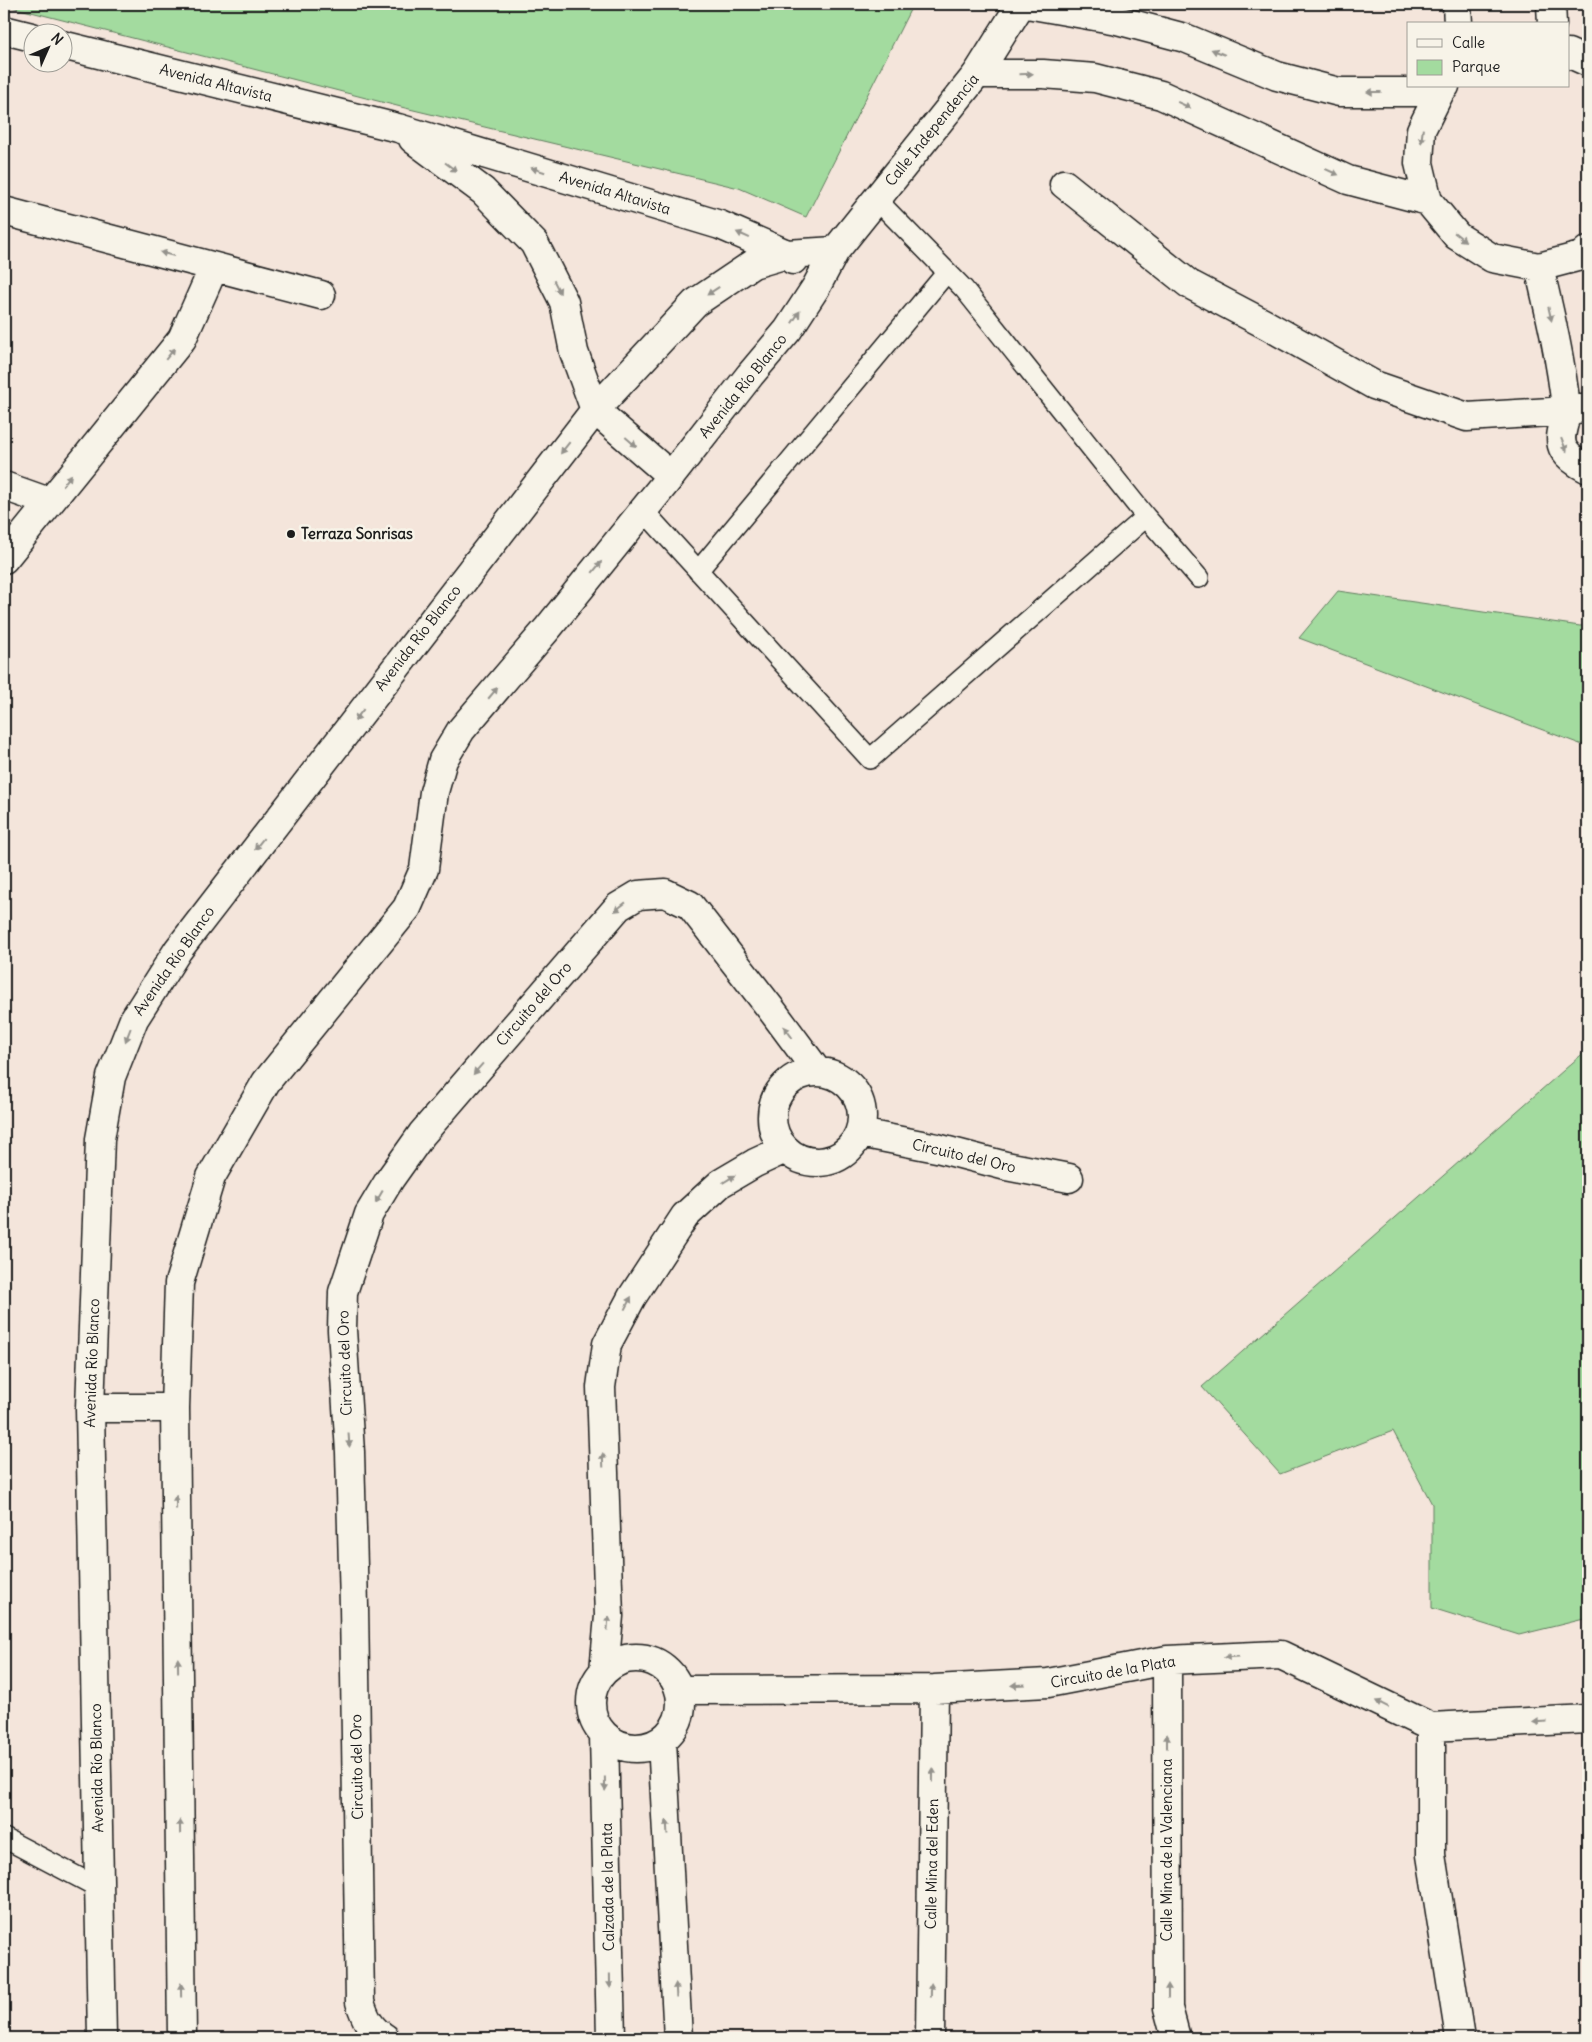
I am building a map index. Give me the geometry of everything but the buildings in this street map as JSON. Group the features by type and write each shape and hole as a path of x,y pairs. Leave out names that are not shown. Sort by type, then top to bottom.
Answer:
{"street":[{"name":"Calle Independencia","path":"816,287 835,251 977,74 1020,4"},
{"path":"1027,4 1117,20 1185,38 1277,76 1340,92 1443,89 1421,130 1419,164 1428,201 1457,236 1492,258 1539,267 1581,256 1588,250"},
{"path":"1457,4 1458,22"},
{"path":"1551,4 1552,22"},
{"path":"4,30 22,34"},
{"name":"Avenida Altavista","path":"72,47 398,128 720,225 788,254 816,287"},
{"path":"1570,54 1588,62"},
{"path":"977,74 1043,74 1095,78 1161,95 1348,180 1428,201"},
{"name":"Avenida Altavista","path":"398,128 483,191 534,243 564,302 574,352 595,410 671,476"},
{"path":"1064,184 1189,284 1374,385 1468,417 1577,409"},
{"path":"4,211 321,295"},
{"path":"788,254 835,251"},
{"name":"Avenida Río Blanco","path":"102,2038 90,1408 100,1139 112,1077 134,1019 178,950 595,410 695,303 753,264 788,254"},
{"path":"4,559 182,339 214,267"},
{"path":"1539,267 1555,334 1577,409 1561,436 1564,450 1580,465 1588,469"},
{"name":"Avenida Río Blanco","path":"182,2038 175,1408 179,1283 211,1177 266,1082 407,908 424,869 434,792 443,760 462,730 671,476 750,374 788,330 816,287"},
{"path":"4,486 50,502"},
{"name":"Circuito del Oro","path":"385,2038 376,2033 365,2019 360,2002 350,1452 342,1330 343,1292 369,1214 390,1178 422,1134 618,907 638,895 664,893 690,906 772,1009 817,1071"},
{"path":"817,1071 834,1074 849,1084 859,1099 862,1116 860,1133 850,1149 835,1159 818,1162 800,1159 785,1149 775,1134 771,1117 774,1100 784,1085 799,1075 817,1071"},
{"name":"Circuito del Oro","path":"860,1133 937,1148 1006,1166 1068,1178"},
{"path":"604,1671 609,1616 601,1387 607,1344 632,1297 685,1216 722,1183 755,1163 785,1149"},
{"path":"90,1408 175,1408"},
{"name":"Circuito de la Plata","path":"680,1690 934,1689 1048,1683 1167,1660 1281,1655 1431,1727 1588,1720"},
{"path":"632,1658 647,1659 662,1665 673,1676 680,1690 682,1704 680,1719 662,1741 648,1747 632,1748 617,1744 604,1735 594,1720 591,1703 594,1686 604,1671 616,1662 632,1658"},
{"name":"Calle Mina de la Valenciana","path":"1167,1660 1168,2008 1176,2038"},
{"name":"Calle Mina del Eden","path":"930,2038 934,1689"},
{"path":"1431,1727 1431,1855 1460,2038"},
{"name":"Calzada de la Plata","path":"604,1735 611,2038"},
{"path":"662,1741 678,2038"}],"lane":[{"path":"876,199 964,289 1146,517 1199,578"},
{"path":"698,571 947,272"},
{"path":"643,510 870,759 1146,517"},
{"path":"4,1838 99,1888"}],"green space":[{"path":"913,4 806,217 739,188 401,107 4,5"},
{"path":"1338,591 1580,626 1588,625 1588,747 1299,638"},
{"path":"1588,1049 1588,1618 1519,1635 1432,1608 1432,1504 1393,1431 1280,1474 1202,1387"}],"place":[{"name":"Terraza Sonrisas","path":"291,534"}]}
